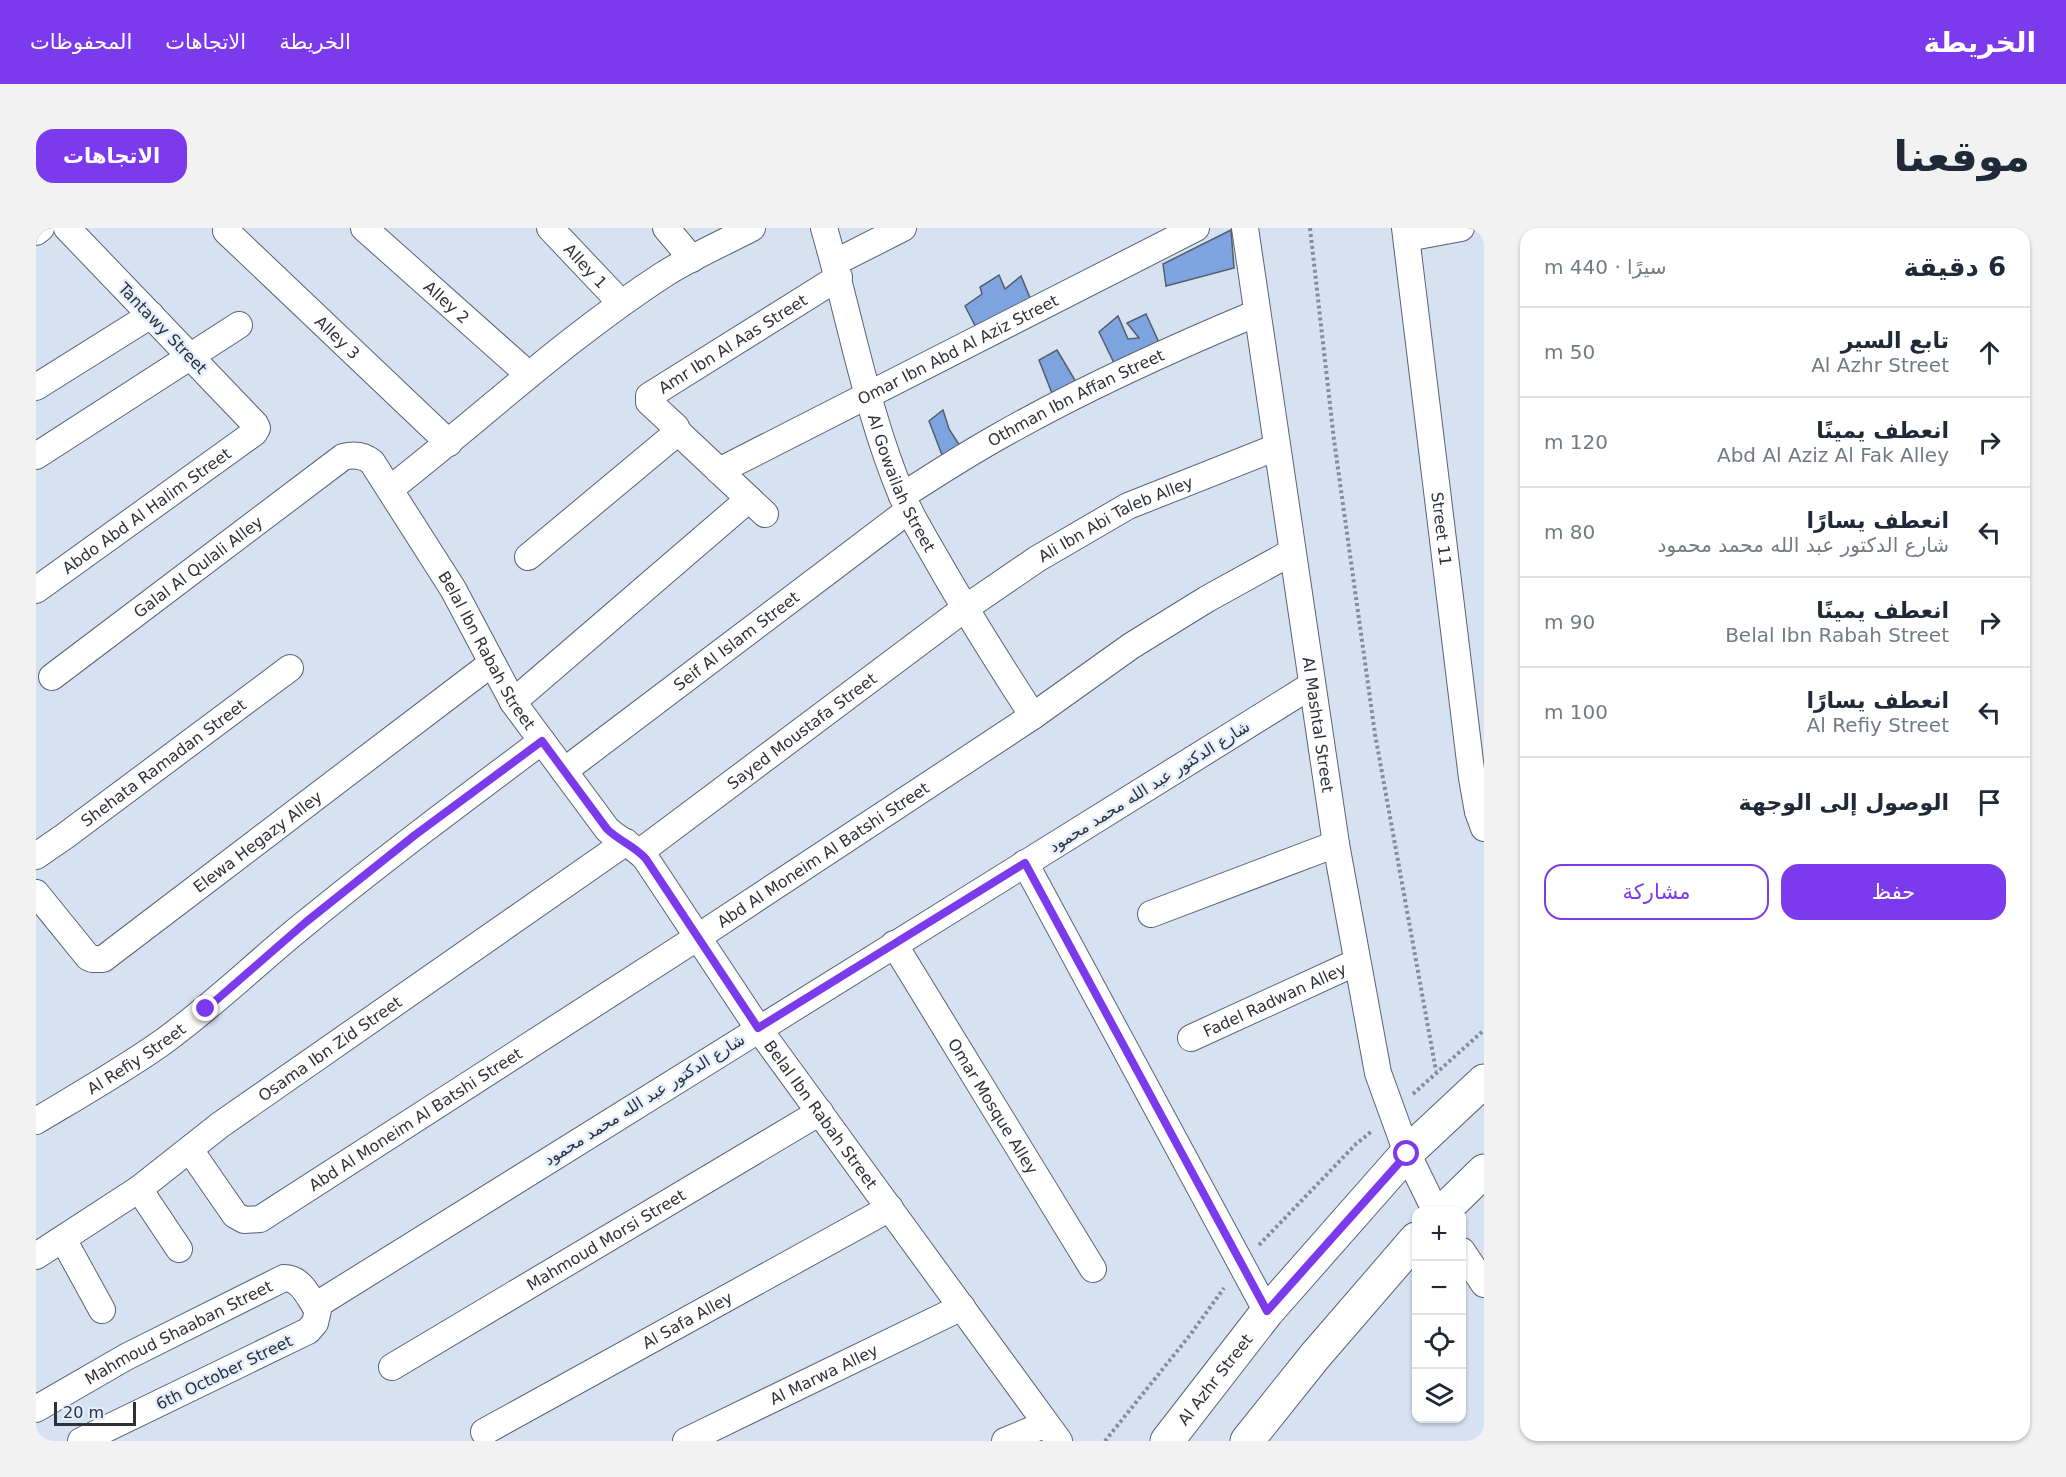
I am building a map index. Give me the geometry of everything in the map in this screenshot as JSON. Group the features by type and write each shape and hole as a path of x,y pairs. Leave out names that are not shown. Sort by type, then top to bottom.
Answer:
{"main road":[{"name":"Al Azhr Street","path":"1167,1441 1267,1311 1407,1154 1484,1081"},
{"path":"1447,1207 1484,1171"},
{"path":"1247,1441 1315,1356 1412,1244"}],"street":[{"path":"36,232 40,228"},
{"name":"Tantawy Street","path":"67,228 257,428"},
{"name":"Alley 2","path":"364,228 529,375"},
{"name":"Alley 1","path":"550,228 621,303"},
{"path":"666,228 692,259"},
{"path":"390,489 621,303 666,273 752,228"},
{"name":"Al Gowailah Street","path":"824,228 867,394 882,443 905,503 964,609 1033,716"},
{"path":"836,270 903,228"},
{"name":"Omar Ibn Abd Al Aziz Street","path":"719,471 1196,228"},
{"name":"Al Mashtal Street","path":"1245,228 1336,844 1378,1073 1407,1154 1434,1207"},
{"path":"1406,233 1461,228"},
{"name":"Alley 3","path":"226,231 449,443"},
{"name":"Street 11","path":"1406,233 1472,778 1482,816"},
{"name":"Amr Ibn Al Aas Street","path":"678,432 676,427 649,402 649,396 836,270"},
{"name":"Othman Ibn Affan Street","path":"905,503 995,438 1080,392 1257,313"},
{"path":"36,387 151,315"},
{"path":"36,456 239,325"},
{"name":"Abdo Abd Al Halim Street","path":"36,590 254,433 257,428"},
{"path":"513,702 757,507 678,432 528,557"},
{"name":"Ali Ibn Abi Taleb Alley","path":"964,609 1037,559 1128,506 1277,447"},
{"name":"Belal Ibn Rabah Street","path":"343,457 352,455 372,462 453,589 513,702 607,829 633,847 698,937 758,1028 1052,1433"},
{"name":"Galal Al Qulali Alley","path":"52,677 343,457"},
{"name":"Seif Al Islam Street","path":"564,771 905,503"},
{"name":"Abd Al Moneim Al Batshi Street","path":"190,1150 235,1215 244,1220 260,1219 698,937 1033,716 1131,646 1207,599 1292,552"},
{"name":"Sayed Moustafa Street","path":"633,847 964,609"},
{"name":"Elewa Hegazy Alley","path":"36,893 88,957 98,960 107,957 492,663"},
{"name":"Shehata Ramadan Street","path":"36,856 290,668"},
{"name":"شارع الدكتور عبد الله محمد محمود","path":"315,1306 1312,685"},
{"name":"Al Refiy Street","path":"36,1121 114,1075 206,1009 306,922 415,835 542,741"},
{"path":"1150,914 1336,844"},
{"name":"Osama Ibn Zid Street","path":"36,1256 139,1189 220,1125 633,847"},
{"path":"1025,863 1267,1311"},
{"name":"Omar Mosque Alley","path":"894,944 1093,1269"},
{"name":"Fadel Radwan Alley","path":"1191,1038 1357,962"},
{"name":"Mahmoud Morsi Street","path":"392,1367 820,1112"},
{"path":"139,1189 179,1249"},
{"name":"Al Safa Alley","path":"484,1432 890,1208"},
{"path":"63,1239 102,1310"},
{"path":"1466,1258 1484,1284"},
{"name":"Mahmoud Shaaban Street","path":"36,1409 126,1357 284,1278 291,1278 298,1282 315,1306"},
{"name":"6th October Street","path":"81,1441 308,1331 317,1317 318,1310 315,1306"},
{"name":"Al Marwa Alley","path":"686,1441 962,1307"},
{"path":"1005,1441 1052,1433"}],"path":[{"path":"1310,228 1336,452 1375,734 1436,1071"},
{"path":"1392,1115 1436,1071 1484,1030"}],"building":[{"path":"1231,230 1234,268 1166,286 1163,264"},
{"path":"999,275 1005,289 1021,276 1033,305 981,337 965,306 982,294 980,287"},
{"path":"1146,314 1161,347 1117,369 1099,332 1118,316 1128,339 1139,338 1127,323"},
{"path":"1057,350 1079,387 1055,401 1039,360"},
{"path":"943,410 949,429 958,443 971,453 947,468 929,421"}],"route":[{"path":"206,1009 306,922 415,835 542,741 607,829 640,852 646,859 758,1028 1025,863 1267,1311 1407,1154"}]}
